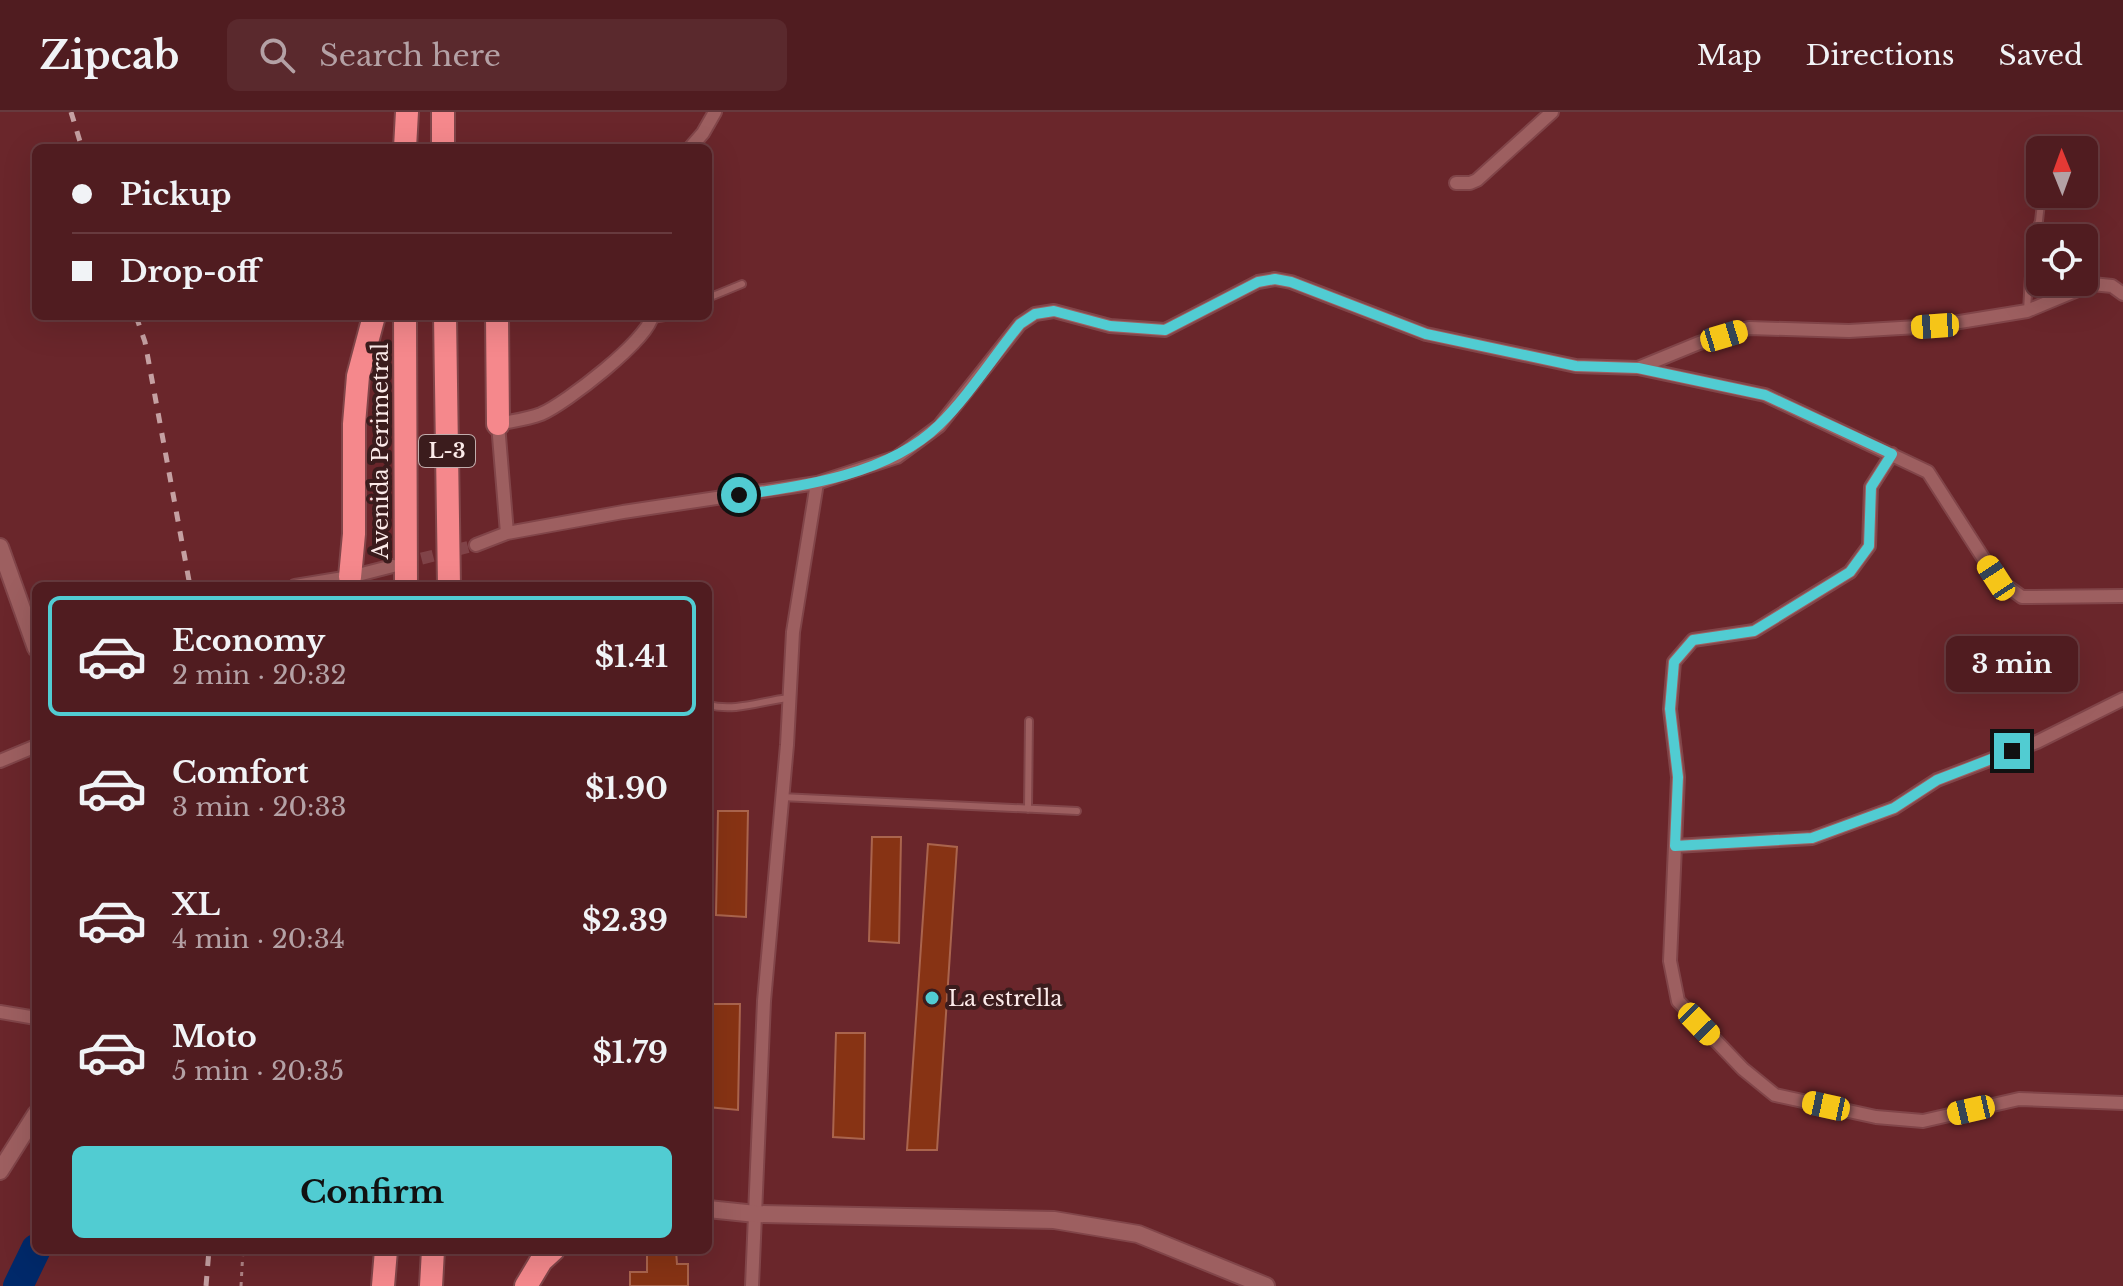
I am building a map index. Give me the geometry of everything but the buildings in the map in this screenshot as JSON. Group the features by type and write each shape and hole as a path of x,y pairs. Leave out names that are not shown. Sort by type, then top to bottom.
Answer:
{"highway":[{"path":"405,144 407,112"},
{"path":"443,112 443,144"},
{"path":"350,577 358,376 373,320"},
{"name":"Avenida Perimetral","path":"405,320 406,582"},
{"name":"L-3","path":"445,320 449,582"},
{"path":"497,320 498,424"},
{"path":"383,1286 386,1254"},
{"path":"431,1286 433,1254"},
{"path":"526,1286 549,1254"}],"street":[{"path":"693,144 715,112"},
{"path":"1456,183 1477,180 1552,112"},
{"path":"476,545 507,533 817,483 897,457 939,426 1020,324 1035,314 1054,311 1110,326 1165,330 1258,282 1275,279 1291,282 1426,334 1576,366 1638,368 1765,395 1928,472 1996,578 2022,597 2123,596"},
{"path":"1638,368 1699,343 1749,328 1849,331 1921,327 2027,311 2092,284 2112,286 2123,294"},
{"path":"498,424 540,414 574,396 638,339 650,320"},
{"name":"L-3","path":"498,424 507,533"},
{"path":"1892,454 1871,487 1869,546 1850,572 1754,631 1693,640 1674,662 1670,709 1678,777 1670,961 1678,1001 1743,1069 1775,1095 1876,1117 1923,1121 2019,1099 2123,1103"},
{"path":"752,1286 764,1001 793,632 817,483"},
{"path":"0,547 32,638"},
{"path":"321,582 393,566"},
{"path":"1675,846 1812,838 1894,808 1937,780 2037,742 2123,699"},
{"path":"0,761 32,748"},
{"path":"0,1012 32,1017"},
{"path":"0,1171 32,1120"},
{"path":"712,1209 756,1214 1054,1220 1138,1234 1266,1286"}],"lane":[{"path":"2027,311 2031,241 2040,208"},
{"path":"712,296 742,284"},
{"path":"712,706 733,709 764,700 789,698"},
{"path":"1028,809 1029,721"},
{"path":"781,797 1077,811"}],"path":[{"path":"241,1286 243,1254"}],"waterway":[{"path":"18,1286 34,1254"}],"tunnel":[{"path":"404,563 476,545"}],"railway":[{"path":"71,112 81,144"},
{"path":"137,320 145,342 189,582"},
{"path":"206,1286 209,1254"}],"place":[{"name":"La estrella","path":"932,998"}],"route":[{"path":"739,495 817,483 897,457 939,426 1020,324 1035,314 1054,311 1110,326 1165,330 1258,282 1275,279 1291,282 1426,334 1576,366 1638,368 1765,395 1892,454 1871,487 1869,546 1850,572 1754,631 1693,640 1674,662 1670,709 1678,777 1675,846 1812,838 1894,808 1937,780 2012,751"}]}
